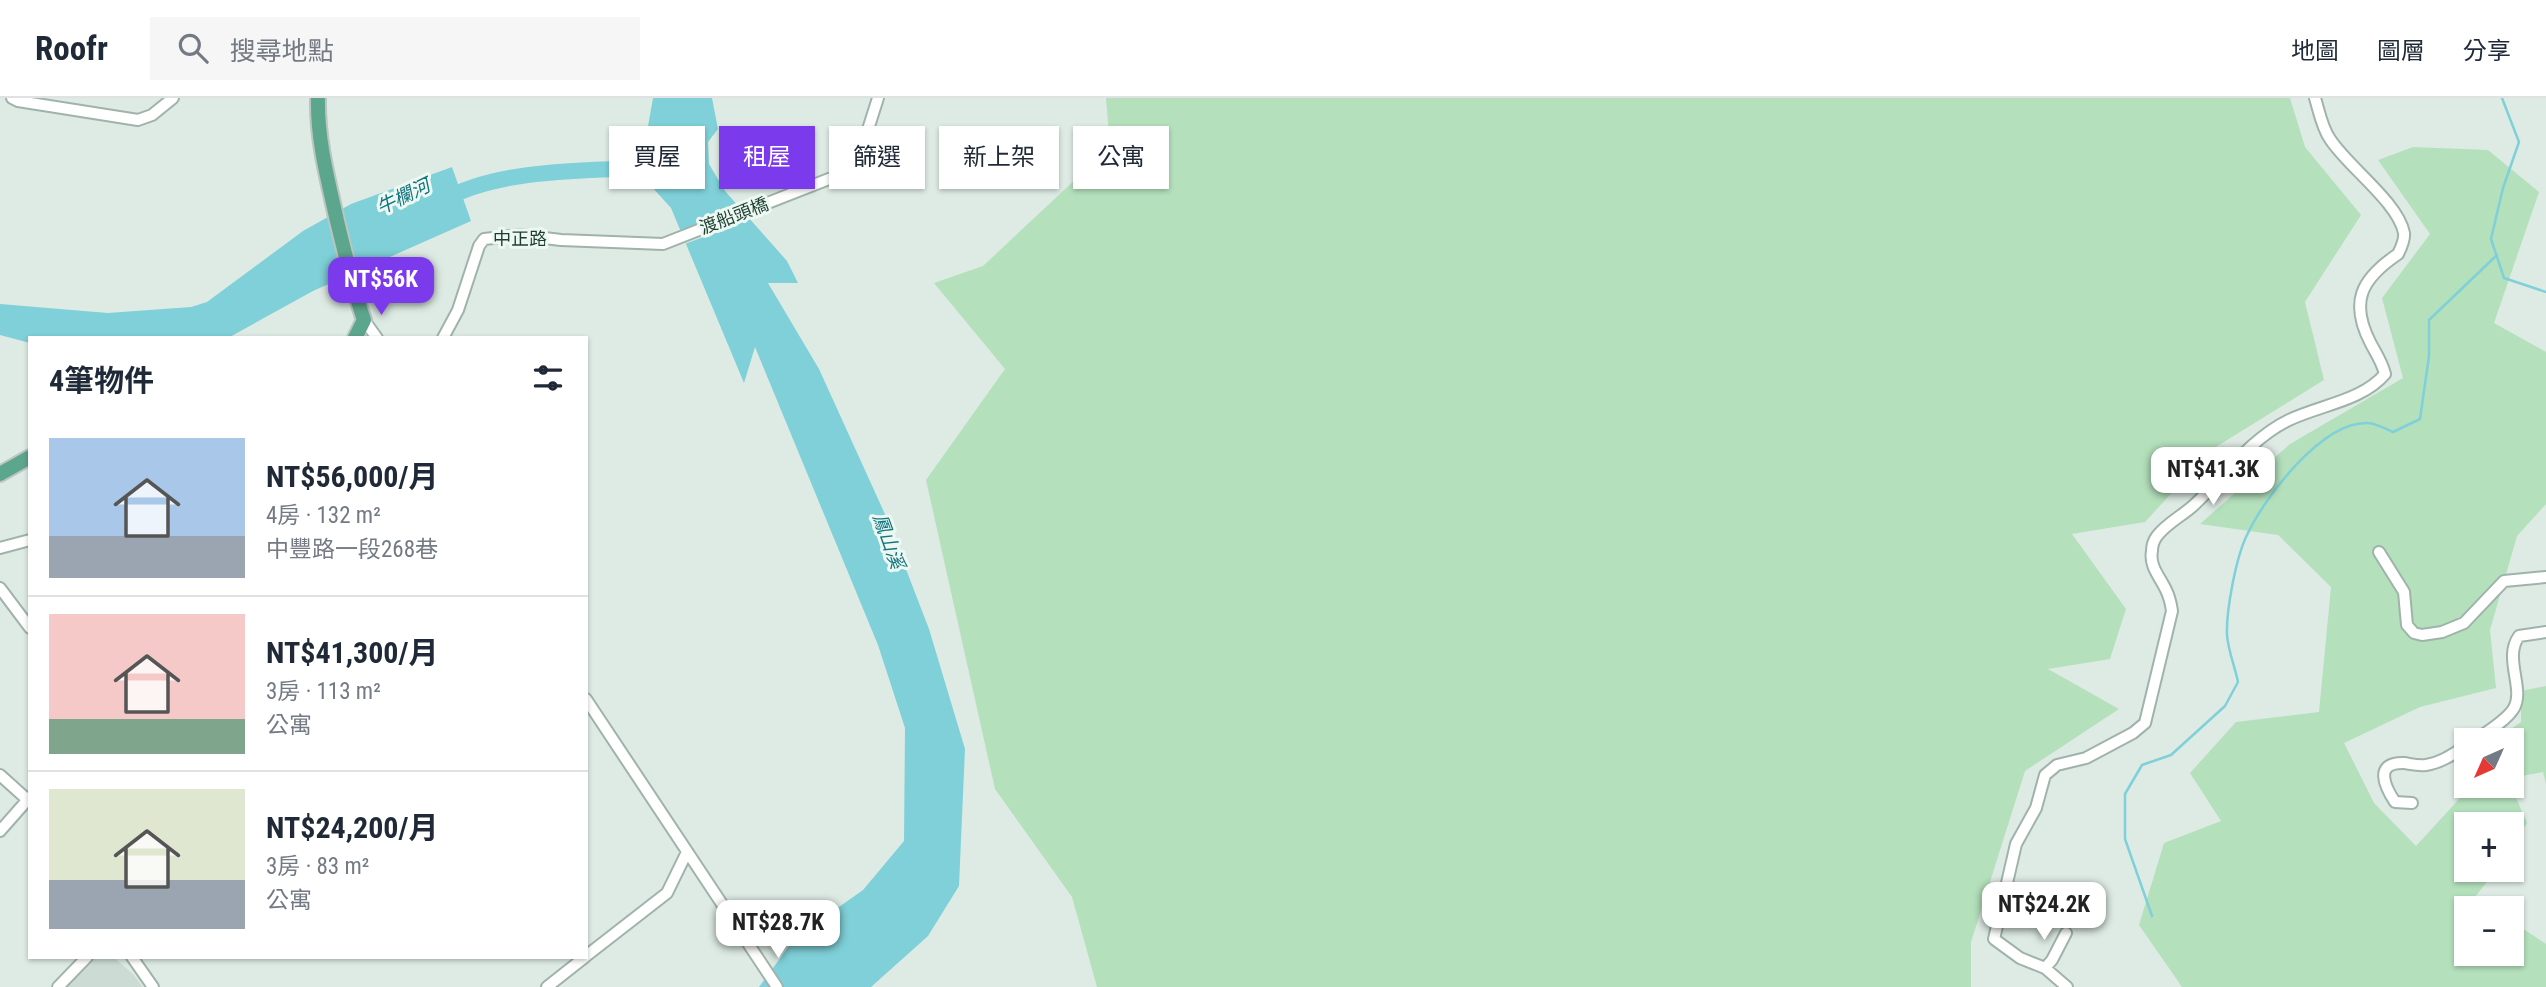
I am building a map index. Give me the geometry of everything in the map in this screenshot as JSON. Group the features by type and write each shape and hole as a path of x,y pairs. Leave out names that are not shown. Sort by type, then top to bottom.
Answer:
{"main road":[{"path":"318,98 318,134 327,180 364,320 356,336"},
{"path":"0,474 28,458"}],"street":[{"path":"12,98 138,120 152,115 173,98"},
{"name":"渡船頭橋","path":"663,244 834,177 864,142 878,98"},
{"path":"2067,987 2045,968 2020,958 1994,939 2016,844 2036,807 2045,775 2057,765 2087,758 2133,733 2145,723 2172,611 2168,592 2152,564 2151,553 2155,538 2193,506 2267,433 2289,420 2364,391 2385,374 2381,360 2362,323 2358,303 2366,281 2379,266 2398,254 2404,234 2399,221 2384,200 2327,136 2315,98"},
{"name":"中正路","path":"444,336 458,310 479,246 484,239 520,235 561,240 663,244"},
{"path":"364,320 376,336"},
{"path":"0,548 28,541"},
{"path":"2379,552 2404,592 2407,625 2414,633 2422,635 2464,624 2504,581 2546,577"},
{"path":"0,588 28,625"},
{"path":"2490,728 2512,711 2517,701 2512,654 2515,642 2519,636 2546,632"},
{"path":"588,702 777,987"},
{"path":"2412,803 2395,802 2385,787 2383,775 2386,769 2392,764 2423,766 2442,761 2454,754"},
{"path":"0,775 28,799"},
{"path":"0,831 28,801"},
{"path":"588,955 667,893 687,852"},
{"path":"2045,968 2066,933"},
{"path":"58,987 85,959"},
{"path":"133,959 153,987"},
{"path":"547,987 583,959"}],"shaded area":[{"path":"90,959 115,959 143,987 64,987"}],"green space":[{"path":"1106,98 2290,98 2305,147 2361,215 2305,302 2324,380 2211,450 2145,522 2072,534 2126,609 2110,659 2048,669 2119,709 2025,771 1971,942 1971,987 1097,987 1072,897 995,789 926,480 1005,369 934,283 983,266 1073,182 1073,189 1169,189 1169,126 1108,126"},
{"path":"2413,147 2488,150 2539,192 2494,323 2546,352 2546,504 2517,536 2490,630 2496,688 2420,707 2344,743 2374,803 2416,846 2460,798 2516,798 2522,812 2454,812 2454,882 2487,882 2476,896 2454,896 2454,966 2524,966 2524,930 2546,944 2546,987 2182,987 2139,925 2164,843 2221,821 2190,773 2236,722 2319,712 2331,587 2278,535 2200,524 2290,444 2403,378 2382,298 2430,234 2378,160"},
{"path":"2546,686 2546,784 2543,772 2524,776 2524,728 2512,728 2521,722 2521,691"}],"water":[{"name":"鳳山溪","path":"653,98 712,98 718,129 708,142 709,164 719,181 719,189 724,189 787,261 798,283 768,283 819,369 884,512 929,629 965,749 959,886 928,936 871,987 759,987 795,938 863,890 904,841 905,728 878,645 755,347 744,383 671,208 654,189 705,189 705,126 648,126"},
{"name":"牛欄河","path":"452,167 471,221 313,291 232,336 28,336 28,342 0,335 0,304 108,313 191,307 207,302 303,231 351,204"}],"pier":[{"path":"744,206 754,218 682,245 677,232"}],"waterway":[{"path":"2502,98 2519,142 2503,188 2491,239 2504,278 2546,292"},
{"name":"牛欄河","path":"444,200 494,181 554,172 609,169"},
{"path":"2152,916 2125,839 2125,794 2142,765 2171,755 2225,706 2238,682 2229,647 2227,625 2236,570 2243,545 2255,519 2297,464 2332,434 2350,426 2368,423 2393,432 2420,419 2429,356 2429,320 2497,255"}]}
